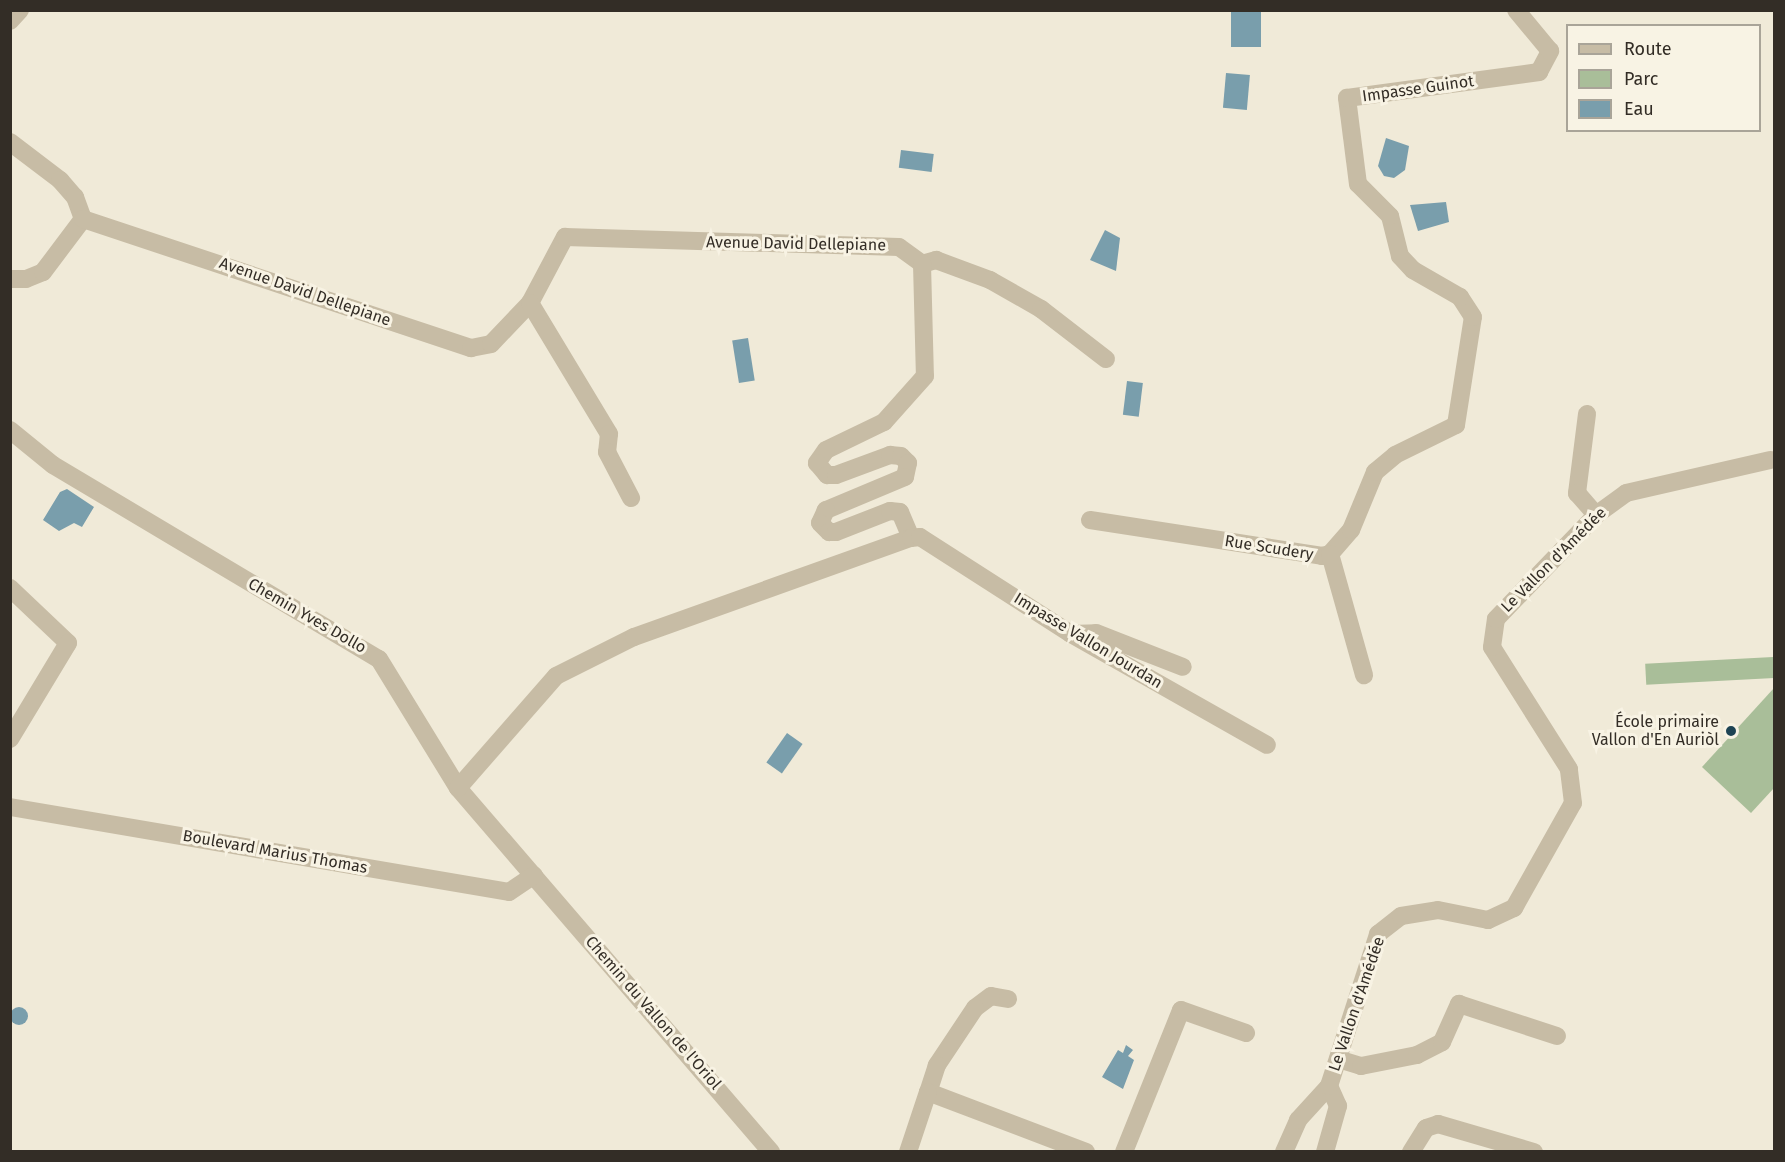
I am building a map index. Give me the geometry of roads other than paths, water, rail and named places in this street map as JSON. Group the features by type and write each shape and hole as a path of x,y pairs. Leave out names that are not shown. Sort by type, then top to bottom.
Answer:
{"street":[{"path":"10,21 20,10"},
{"name":"Impasse Guinot","path":"1473,317 1460,297 1413,270 1400,256 1390,216 1358,184 1347,98 1539,72 1550,51 1516,10"},
{"path":"10,142 60,180 75,197 83,219 44,272 18,279"},
{"name":"Avenue David Dellepiane","path":"83,219 471,348 491,344 530,303 565,237 899,246 921,264"},
{"path":"458,788 556,676 634,637 911,538 900,512 890,511 836,532 829,532 820,523 826,510 905,477 908,463 901,456 890,455 836,475 826,475 817,463 826,450 885,422 925,376 921,264 936,260 990,280 1041,309 1106,358"},
{"path":"530,303 609,434 607,452 631,498"},
{"name":"Rue Scudery","path":"1090,520 1322,556 1330,554 1351,530 1375,472 1395,455 1456,425 1473,317"},
{"path":"1587,414 1577,493 1596,515"},
{"name":"Chemin Yves Dollo","path":"10,430 53,465 379,659 458,788 534,876"},
{"name":"Le Vallon d'Amédée","path":"1325,1152 1338,1106 1329,1086 1378,934 1401,916 1438,910 1488,920 1514,908 1574,803 1569,769 1492,647 1496,619 1596,515 1626,494 1770,460"},
{"name":"Impasse Vallon Jourdan","path":"911,538 920,537 1071,634 1267,746"},
{"path":"1330,554 1364,675"},
{"path":"10,588 68,643 10,740"},
{"path":"1071,634 1096,633 1184,667"},
{"name":"Boulevard Marius Thomas","path":"10,807 509,892 534,876"},
{"name":"Chemin du Vallon de l'Oriol","path":"534,876 771,1152"},
{"path":"908,1152 937,1065 975,1008 991,996 1008,999"},
{"path":"1338,1059 1361,1065 1417,1055 1443,1041 1459,1004 1557,1036"},
{"path":"1124,1152 1181,1010 1246,1033"},
{"path":"1284,1152 1298,1120 1329,1086"},
{"path":"928,1092 1086,1152"},
{"path":"1411,1152 1425,1128 1438,1124 1534,1152"}],"water":[{"path":"1231,11 1261,11 1261,47 1231,47"},
{"path":"1226,73 1250,75 1247,110 1223,108"},
{"path":"1386,138 1409,146 1405,170 1394,178 1384,176 1378,166"},
{"path":"901,150 934,154 932,172 899,168"},
{"path":"1446,202 1449,222 1418,231 1410,205"},
{"path":"1105,230 1120,238 1116,271 1090,260"},
{"path":"748,338 755,380 739,383 732,341"},
{"path":"1127,381 1143,383 1139,417 1123,415"},
{"path":"67,489 94,507 82,527 74,523 59,531 43,520 60,492"},
{"path":"787,733 803,744 782,773 766,762"},
{"path":"15,1007 23,1007 28,1012 26,1023 15,1025 10,1020 10,1012"},
{"path":"1126,1045 1133,1050 1128,1056 1134,1060 1123,1089 1102,1077 1118,1050 1123,1053"}],"place":[{"name":"École primaire Vallon d'En Auriòl","path":"1731,731"}]}
